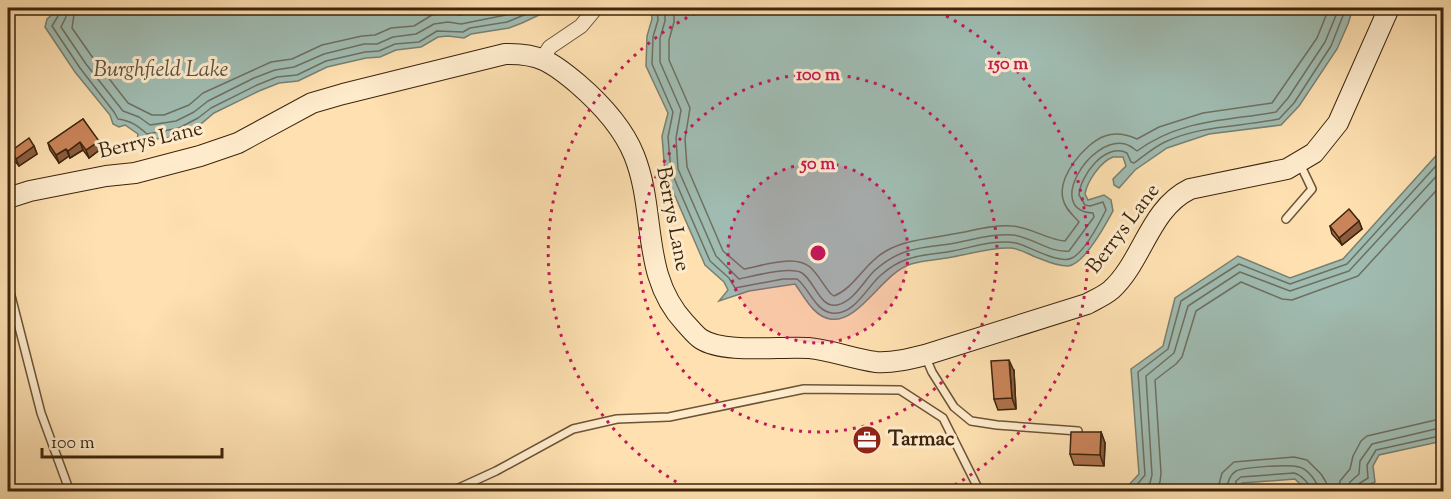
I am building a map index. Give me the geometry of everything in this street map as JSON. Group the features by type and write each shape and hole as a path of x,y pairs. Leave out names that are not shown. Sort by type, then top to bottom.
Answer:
{"street":[{"path":"542,59 550,47 581,26 596,8"},
{"name":"Berrys Lane","path":"8,198 30,191 105,176 135,173 200,156 238,142 312,103 505,54 526,54 542,59 563,72 587,92 616,123 634,154 646,198 655,266 664,294 679,316 700,338 719,347 812,349 877,362 900,361 1087,304 1110,291 1129,268 1154,222 1179,195 1190,189 1287,168 1314,153 1338,123 1389,8"}],"lane":[{"path":"1286,219 1312,189 1299,161"},
{"path":"8,284 41,413 70,492"},
{"path":"925,355 932,372 954,407 970,421 1078,431"},
{"path":"450,492 496,471 573,429 617,419 669,417 804,389 900,390 943,418 980,492"}],"water":[{"name":"Burghfield Lake","path":"53,8 554,8 509,28 471,34 464,38 438,37 421,47 396,50 380,57 327,67 298,81 279,83 259,91 214,113 202,123 181,134 167,138 137,140 138,134 125,125 119,127 113,124 110,115 75,72 45,27 47,19 53,14"},
{"path":"651,8 1353,8 1337,49 1299,106 1281,125 1209,134 1167,148 1135,170 1119,188 1114,185 1113,179 1126,166 1123,157 1113,157 1103,163 1091,178 1085,194 1088,200 1104,195 1111,200 1113,211 1094,243 1074,264 1058,265 1019,250 1004,248 911,264 890,277 851,314 830,319 814,310 795,284 749,291 719,301 728,290 724,282 705,265 665,173 662,136 668,113 646,66 647,36 652,19"},
{"path":"1443,148 1443,441 1379,455 1373,466 1375,482 1356,491 1307,491 1295,479 1242,483 1239,491 1125,491 1139,474 1131,369 1163,346 1175,298 1238,256 1290,278 1343,259"}],"building":[{"path":"83,119 99,141 86,150 80,142 68,151 66,149 56,155 48,143"},
{"path":"29,138 34,146 16,159 11,151"},
{"path":"1349,209 1359,221 1339,238 1330,226"},
{"path":"1009,360 1012,398 994,399 991,361"},
{"path":"1071,432 1101,432 1100,455 1070,454"}],"place":[{"name":"Tarmac","path":"867,440"}]}
